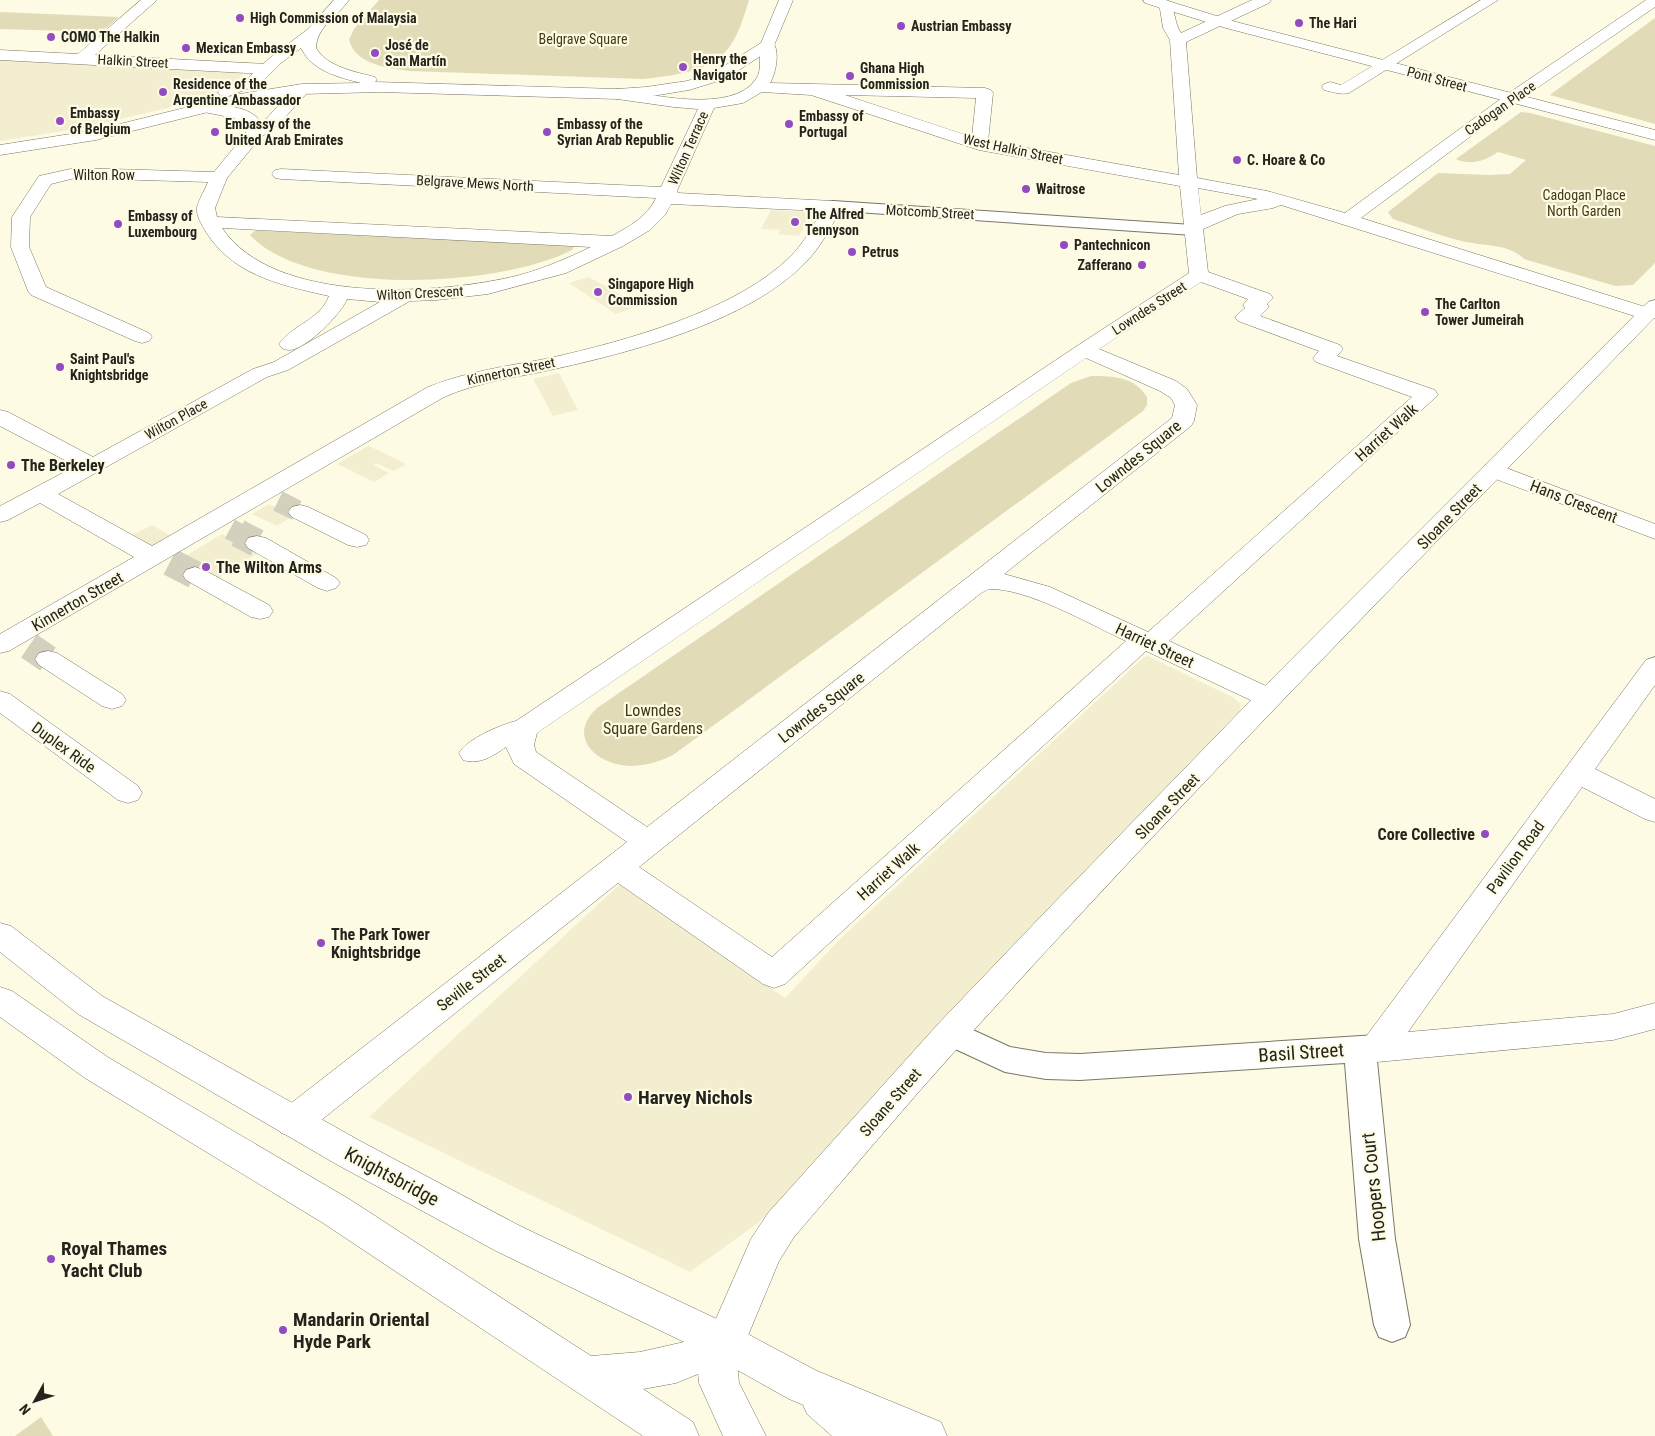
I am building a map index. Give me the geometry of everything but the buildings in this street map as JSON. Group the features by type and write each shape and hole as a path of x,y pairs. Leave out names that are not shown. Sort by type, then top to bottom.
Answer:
{"main road":[{"path":"83,58 150,0"},
{"path":"41,143 214,96 254,81 266,69 314,31 342,0"},
{"path":"0,150 105,133 260,95 302,90 350,87 422,88 617,94 708,104 735,100 758,87 765,79 768,69 768,45 786,0"},
{"path":"1178,40 1264,0"},
{"path":"1330,87 1343,90 1492,0"},
{"name":"Cadogan Place","path":"1348,220 1512,98 1655,0"},
{"name":"Pont Street","path":"1157,2 1219,21 1655,135"},
{"name":"Lowndes Street","path":"1084,350 1199,275 1188,182 1178,40 1170,28 1167,9 1157,2"},
{"path":"314,31 308,47 311,54 322,63 343,73 377,82 422,88"},
{"path":"617,94 670,88 720,76 740,65 768,45"},
{"name":"Halkin Street","path":"0,55 266,69"},
{"path":"758,87 813,90 985,93 980,145"},
{"path":"302,90 273,122 254,134 219,177 206,208 209,222 616,242"},
{"name":"West Halkin Street","path":"813,90 980,145 1188,182"},
{"name":"Wilton Terrace","path":"667,195 708,104"},
{"path":"205,108 237,113 250,119 255,126 254,134"},
{"name":"Wilton Row","path":"142,337 38,291 20,247 21,217 45,180 75,173 219,177"},
{"name":"Belgrave Mews North","path":"281,174 667,195"},
{"path":"1188,182 1221,185 1292,203 1651,310"},
{"name":"Motcomb Street","path":"667,195 832,206"},
{"name":"Wilton Crescent","path":"209,222 224,245 249,263 284,280 340,292 375,296 405,296 488,288 527,279 558,269 616,242 643,226 659,211 667,195"},
{"path":"1193,228 1208,218 1236,208 1292,203"},
{"name":"Kinnerton Street","path":"23,647 161,558 271,497 412,406 454,384 471,378 548,364 620,347 694,321 746,297 769,284 792,266 819,234 832,206"},
{"name":"Harriet Walk","path":"613,871 774,975 1427,395 1324,358 1333,349 1246,317 1259,307 1253,305 1263,298 1199,275"},
{"name":"Wilton Place","path":"260,373 269,359 312,328 335,306 340,292"},
{"name":"Wilton Place","path":"0,515 93,466 260,373 281,366 405,296"},
{"name":"Sloane Street","path":"746,1436 730,1409 719,1383 717,1362 764,1251 781,1224 951,1033 1269,698 1651,310"},
{"path":"480,751 510,731 525,728 1084,350"},
{"name":"Lowndes Square","path":"648,842 1184,421 1186,404 1179,394 1168,386 1084,350"},
{"path":"0,417 93,466"},
{"name":"Hans Crescent","path":"1493,470 1651,530"},
{"path":"41,494 161,558"},
{"path":"300,512 357,540"},
{"path":"257,543 327,583"},
{"name":"Harriet Street","path":"1014,555 1015,563 1020,571 1041,592"},
{"path":"195,575 260,611"},
{"name":"Harriet Street","path":"974,587 979,583 991,581 1022,586 1041,592 1269,698"},
{"path":"23,647 112,700"},
{"name":"Pavilion Road","path":"1368,1048 1655,666"},
{"name":"Duplex Ride","path":"0,700 128,793"},
{"path":"525,728 520,745 524,757 648,842"},
{"path":"1576,772 1655,812"},
{"name":"Seville Street","path":"293,1122 648,842"},
{"name":"Knightsbridge","path":"0,935 90,1005 293,1122 509,1239 724,1342 803,1385 927,1436"},
{"path":"0,1000 97,1068 336,1211 679,1436"},
{"name":"Basil Street","path":"1368,1048 1613,1027 1655,1016"},
{"path":"587,1375 619,1373 687,1362 724,1342"},
{"name":"Knightsbridge","path":"803,1385 863,1436"}],"street":[{"name":"Motcomb Street","path":"832,206 1193,228"},
{"name":"Basil Street","path":"951,1033 1005,1059 1046,1066 1080,1067 1368,1048"},
{"name":"Hoopers Court","path":"1368,1048 1377,1238 1392,1324"}],"shaded area":[{"path":"0,60 252,65 227,91 168,108 77,129 0,141"},
{"path":"771,210 812,212 799,236 778,234 780,230 761,229"},
{"name":"Singapore High Commission","path":"589,277 640,305 616,314 569,283"},
{"path":"559,373 578,410 553,416 533,379"},
{"path":"368,446 406,464 394,471 376,463 373,465 389,473 374,482 337,464"},
{"path":"269,504 293,516 277,526 252,514"},
{"path":"152,525 172,536 154,547 133,535"},
{"path":"222,534 259,553 214,581 177,561"},
{"path":"1148,656 1234,698 1241,705 1240,710 758,1223 690,1272 369,1117 620,884 785,998 840,939 1144,657"}],"green space":[{"name":"Belgrave Square","path":"379,0 749,0 734,39 727,50 719,57 688,72 643,79 410,71 374,64 358,55 349,40 354,29"},
{"path":"0,12 119,17 102,32 0,29"},
{"path":"1655,18 1655,124 1550,95 1551,94"},
{"name":"Cadogan Place North Garden","path":"1521,112 1655,146 1655,263 1633,285 1615,286 1524,259 1506,249 1443,236 1393,219 1388,212 1438,173 1510,174 1526,160 1498,152 1477,162 1456,159"},
{"path":"256,230 574,246 572,250 540,263 500,272 454,278 406,280 359,277 315,269 278,255 250,235"},
{"name":"Lowndes Square Gardens","path":"1091,376 1115,377 1136,385 1147,397 1147,405 1143,411 673,755 648,764 628,766 610,762 592,751 584,735 589,717 597,708 1071,383"},
{"path":"41,1417 53,1436 15,1436"}],"tunnel":[{"path":"278,501 300,512"},
{"path":"230,529 241,535"},
{"path":"238,533 257,543"},
{"path":"170,562 195,575"},
{"path":"29,646 48,659"}],"place":[{"name":"High Commission of Malaysia","path":"240,18"},
{"name":"The Hari","path":"1299,23"},
{"name":"Austrian Embassy","path":"901,26"},
{"name":"COMO The Halkin","path":"51,37"},
{"name":"Mexican Embassy","path":"186,48"},
{"name":"José de San Martín","path":"375,53"},
{"name":"Henry the Navigator","path":"683,67"},
{"name":"Ghana High Commission","path":"850,76"},
{"name":"Residence of the Argentine Ambassador","path":"163,92"},
{"name":"Embassy of Belgium","path":"60,121"},
{"name":"Embassy of Portugal","path":"789,124"},
{"name":"Embassy of the United Arab Emirates","path":"215,132"},
{"name":"Embassy of the Syrian Arab Republic","path":"547,132"},
{"name":"C. Hoare & Co","path":"1237,160"},
{"name":"Waitrose","path":"1026,189"},
{"name":"The Alfred Tennyson","path":"795,222"},
{"name":"Embassy of Luxembourg","path":"118,224"},
{"name":"Pantechnicon","path":"1064,245"},
{"name":"Petrus","path":"852,252"},
{"name":"Zafferano","path":"1142,265"},
{"name":"Singapore High Commission","path":"598,292"},
{"name":"The Carlton Tower Jumeirah","path":"1425,312"},
{"name":"Saint Paul's Knightsbridge","path":"60,367"},
{"name":"The Berkeley","path":"11,465"},
{"name":"The Wilton Arms","path":"206,567"},
{"name":"Core Collective","path":"1485,834"},
{"name":"The Park Tower Knightsbridge","path":"321,943"},
{"name":"Harvey Nichols","path":"628,1097"},
{"name":"Royal Thames Yacht Club","path":"51,1259"},
{"name":"Mandarin Oriental Hyde Park","path":"283,1330"}]}
